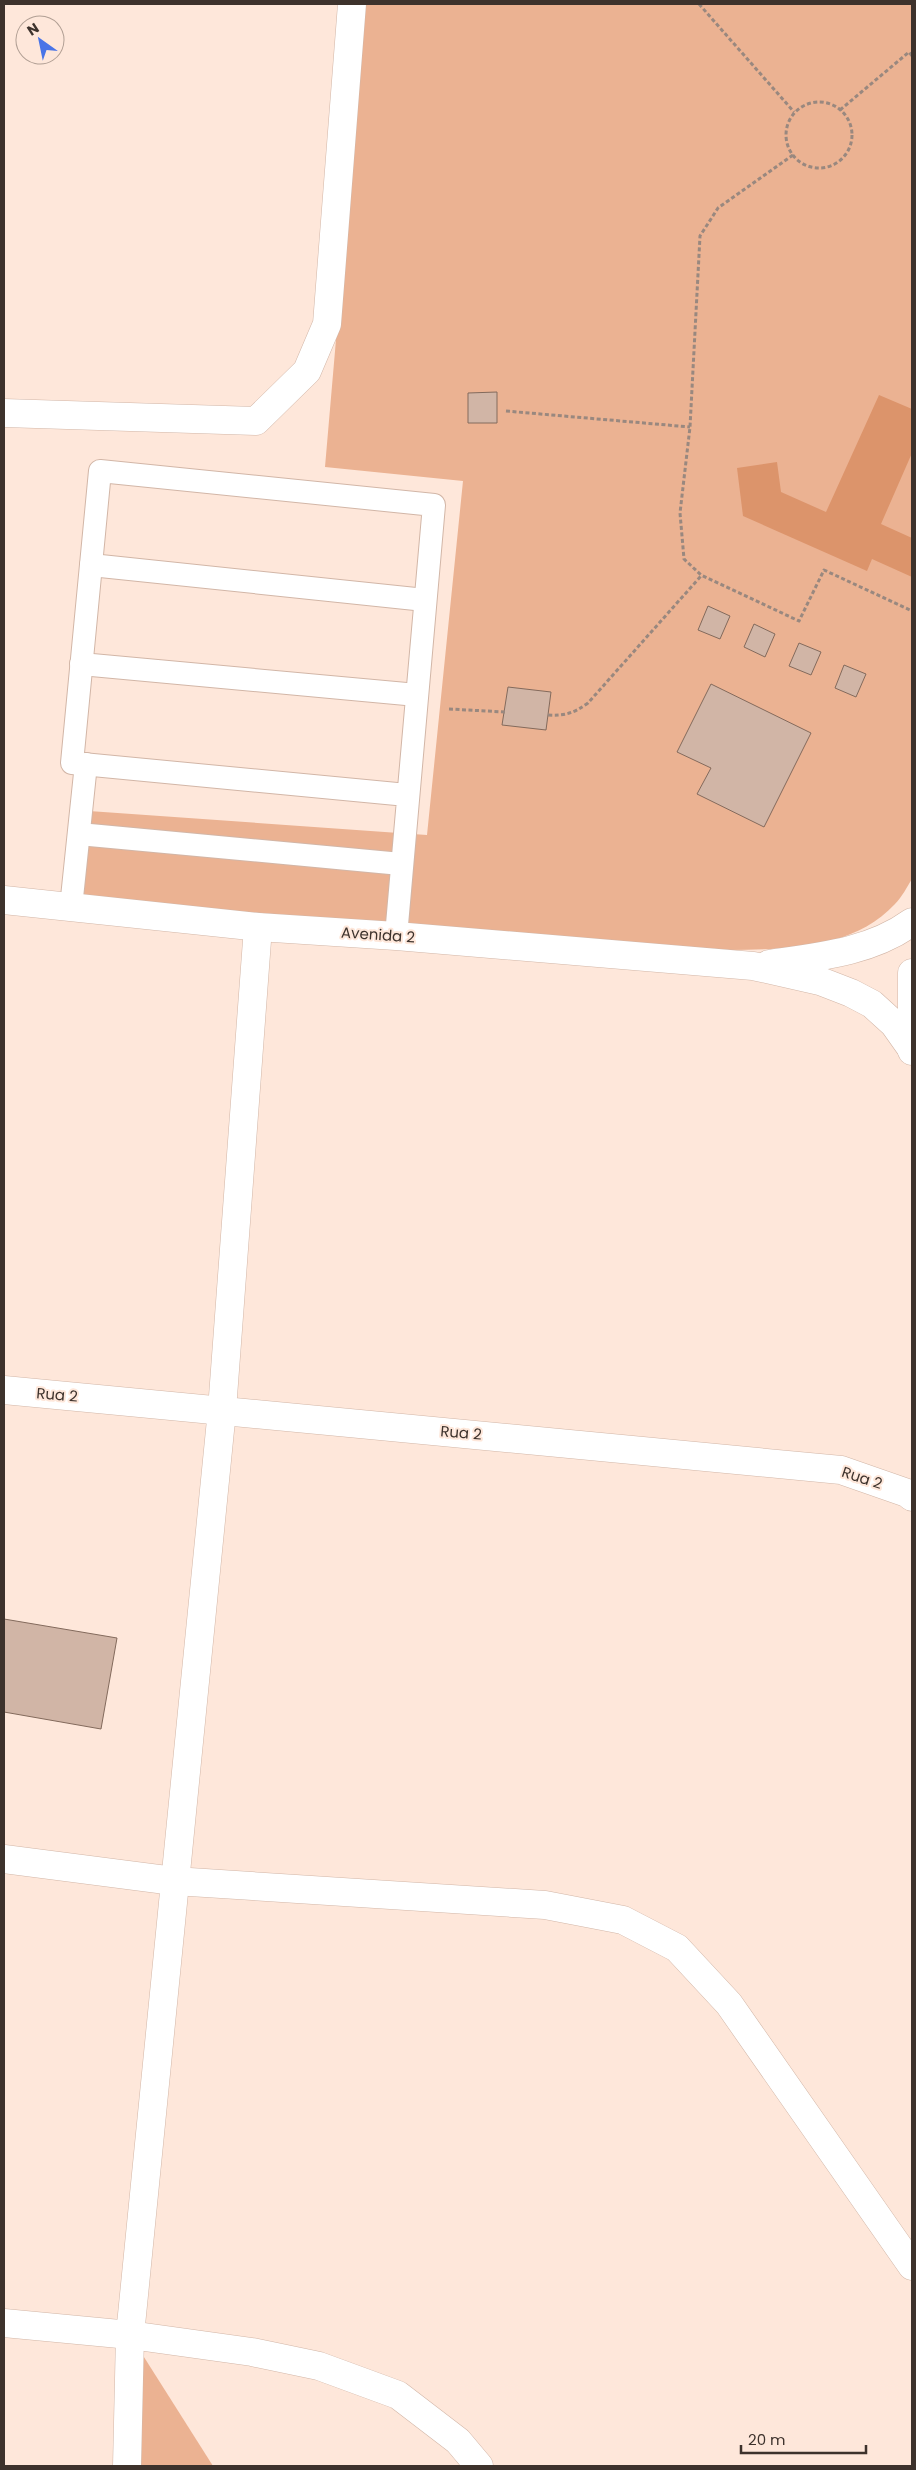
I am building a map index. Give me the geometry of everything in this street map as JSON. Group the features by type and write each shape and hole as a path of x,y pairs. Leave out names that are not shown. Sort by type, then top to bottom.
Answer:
{"street":[{"path":"4,412 256,420 307,371 327,324 352,4"},
{"name":"Avenida 2","path":"4,900 258,927 396,936 753,966"},
{"path":"753,966 848,951 878,940 912,922"},
{"path":"127,2466 130,2335 222,1410 258,927"},
{"path":"753,966 820,981 851,993 872,1004 894,1024 912,1050"},
{"path":"912,973 912,1050"},
{"name":"Rua 2","path":"4,1390 841,1470 907,1492 912,1497"},
{"path":"4,1859 174,1881 545,1905 623,1920 676,1948 729,2004 912,2266"},
{"path":"4,2323 130,2335 252,2352 319,2366 398,2395 458,2441 479,2466"}],"lane":[{"path":"396,936 407,794 434,505 100,471 72,763 407,794"},
{"path":"91,566 425,600"},
{"path":"81,664 416,701"},
{"path":"71,907 86,764"},
{"path":"79,834 401,864"}],"path":[{"path":"699,4 794,112"},
{"path":"840,110 908,52 912,56"},
{"path":"820,102 831,104 840,110 851,126 851,144 846,154 836,163 826,167 812,167 801,163 793,155 787,144 787,122 794,112 806,105 820,102"},
{"path":"793,155 718,208 700,236 690,427 680,513 684,559 701,576 799,621 824,570 912,610"},
{"path":"506,411 690,427"},
{"path":"548,715 568,714 588,703 701,576"},
{"path":"416,701 505,712"}],"shaded area":[{"path":"365,4 912,4 912,879 895,904 878,919 860,930 818,944 774,949 730,950 81,899 89,811 427,835 463,481 325,467"},
{"path":"879,395 912,409 912,453 881,524 912,538 912,577 872,559 867,571 743,516 737,468 777,462 781,492 826,512"},
{"path":"130,2335 213,2466 127,2466"}],"building":[{"path":"497,392 497,423 468,423 468,393"},
{"path":"708,606 730,616 720,639 698,630"},
{"path":"754,624 775,634 765,657 744,647"},
{"path":"799,643 821,652 811,675 789,666"},
{"path":"844,665 866,674 856,697 835,688"},
{"path":"711,684 811,733 764,827 697,794 711,768 677,752"},
{"path":"508,687 551,692 546,730 502,725"},
{"path":"4,1619 117,1638 101,1729 4,1712"}]}
